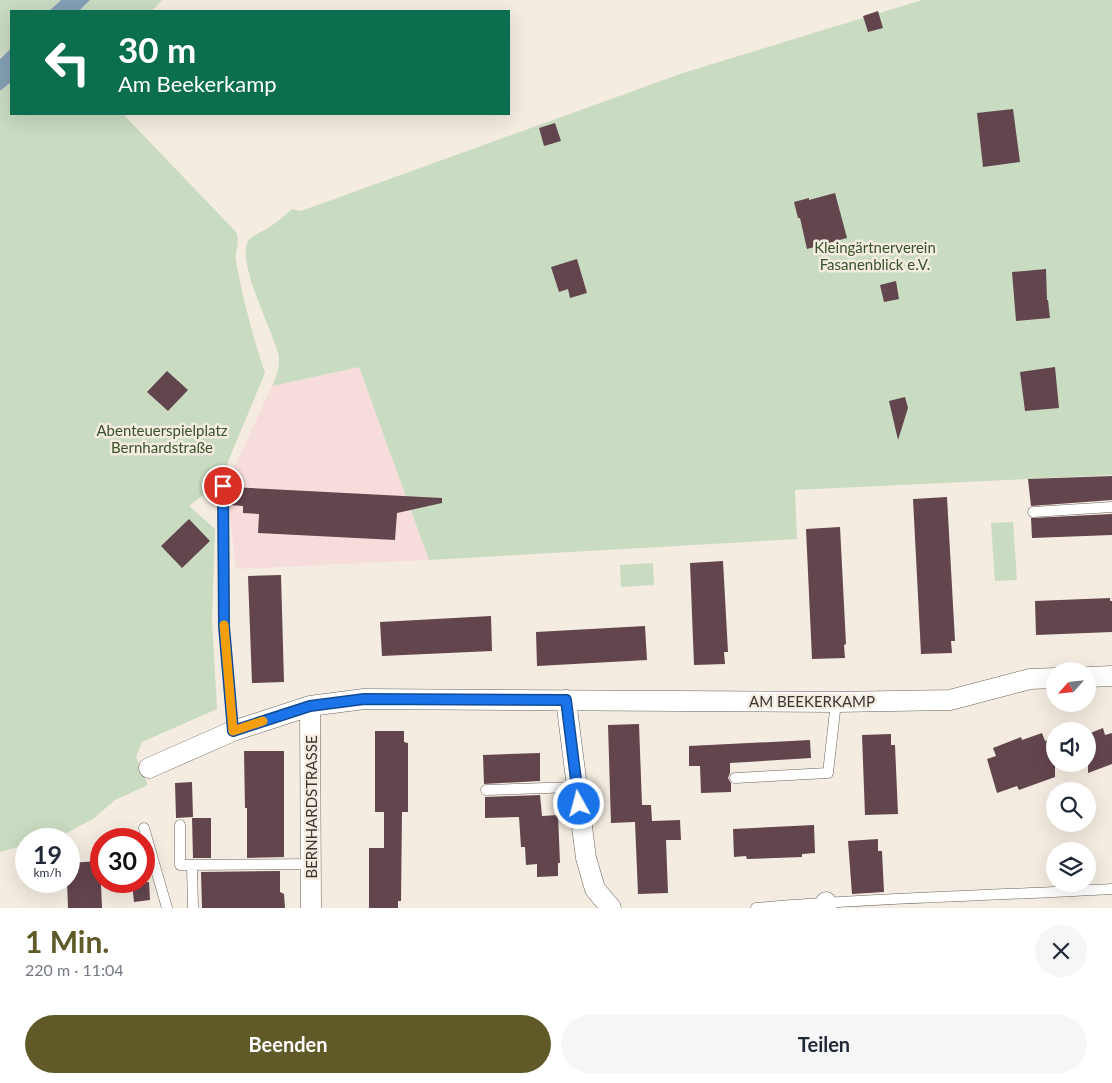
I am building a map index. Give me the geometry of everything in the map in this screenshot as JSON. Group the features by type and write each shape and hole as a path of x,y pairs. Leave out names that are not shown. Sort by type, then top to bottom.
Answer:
{"street":[{"path":"1096,676 1112,676"},
{"name":"AM BEEKERKAMP","path":"149,768 233,731 310,706 364,699 836,702 950,700 1030,679 1046,678"},
{"path":"566,700 586,858 595,889 611,908"},
{"name":"BERNHARDSTRASSE","path":"310,706 311,908"}],"lane":[{"path":"223,486 224,626 233,731"},
{"path":"1033,512 1112,508"},
{"path":"735,778 828,773 836,702"},
{"path":"486,790 577,786"},
{"path":"180,825 180,865 311,864"},
{"path":"192,865 193,908"},
{"path":"155,866 167,908"},
{"path":"756,908 1112,889"}],"shaded area":[{"path":"359,367 429,560 236,569 226,485 272,386"}],"green space":[{"path":"0,0 61,0 50,10 10,10 10,49 0,58"},
{"path":"90,0 162,0 153,10 80,10"},
{"name":"Kleingärtnerverein Fasanenblick e.V.","path":"922,0 1112,0 1112,475 795,490 797,539 429,560 359,367 272,386 278,370 279,357 250,278 246,262 246,249 251,238 269,228 292,209 301,211 683,73"},
{"name":"Abenteuerspielplatz Bernhardstraße","path":"10,82 10,115 124,115 236,232 238,240 236,257 239,276 256,346 265,373 219,483 189,506 215,529 212,620 217,709 142,742 136,757 148,785 115,800 93,819 76,828 15,828 15,848 0,852 0,91"},
{"path":"1013,522 1017,580 995,581 991,523"},
{"path":"653,563 654,585 621,587 620,565"}],"water":[{"path":"61,0 90,0 80,10 50,10"},
{"path":"10,49 10,83 0,91 0,59"}],"building":[{"path":"878,11 883,28 868,32 863,16"},
{"path":"1013,109 1020,162 983,167 977,113"},
{"path":"555,123 561,141 544,146 539,128"},
{"path":"835,193 847,238 807,249 800,218 798,218 794,202"},
{"path":"577,259 587,293 570,298 568,289 559,292 551,267"},
{"path":"1046,269 1047,300 1050,318 1016,321 1012,272"},
{"path":"896,281 899,299 884,302 880,285"},
{"path":"1055,367 1059,408 1025,411 1020,372"},
{"path":"167,371 188,390 168,411 147,392"},
{"path":"905,397 908,408 898,440 889,401"},
{"path":"1112,476 1112,500 1031,506 1028,479"},
{"path":"230,487 442,498 442,503 397,513 395,540 258,533 259,514 243,513 243,506 230,505"},
{"path":"947,497 955,641 951,641 952,653 921,654 913,499"},
{"path":"1112,514 1112,535 1032,538 1031,518"},
{"path":"189,519 210,541 182,568 161,546"},
{"path":"840,527 846,644 844,645 845,658 812,659 806,529"},
{"path":"723,561 728,652 724,652 725,664 694,665 690,563"},
{"path":"281,575 284,682 252,683 248,576"},
{"path":"1110,598 1110,601 1112,601 1112,632 1036,635 1035,601"},
{"path":"491,616 492,651 382,656 380,622"},
{"path":"645,626 647,660 537,666 536,632"},
{"path":"639,724 642,805 651,805 652,821 680,820 681,840 666,840 668,893 638,894 635,822 611,823 608,725"},
{"path":"1103,728 1105,735 1112,733 1112,764 1096,770 1096,731"},
{"path":"375,731 404,731 404,742 408,743 408,812 402,812 401,901 398,901 398,908 369,908 369,848 384,848 384,812 375,812"},
{"path":"1042,733 1046,741 1046,772 1055,772 1055,777 1019,790 1017,786 997,793 987,759 996,756 993,748 1021,737 1022,740"},
{"path":"891,734 891,745 895,745 898,814 865,815 862,735"},
{"path":"810,740 811,758 730,763 728,778 731,783 731,792 701,793 700,766 689,766 689,746"},
{"path":"244,751 284,751 284,857 247,858"},
{"path":"540,753 540,781 484,784 483,755"},
{"path":"192,782 193,817 176,818 175,783"},
{"path":"540,795 542,816 558,815 560,863 558,863 558,876 537,877 537,864 526,865 525,847 521,847 519,817 485,818 485,797"},
{"path":"192,818 211,818 211,858 193,858"},
{"path":"814,825 815,853 802,854 802,857 747,859 746,856 734,857 733,829"},
{"path":"878,839 878,851 882,851 884,892 852,894 848,841"},
{"path":"80,862 90,862 90,893 101,893 102,908 68,908 67,893 80,893"},
{"path":"280,871 280,892 284,894 285,908 202,908 201,872"},
{"path":"133,893 150,893 150,900 134,902"}],"slow traffic":[{"path":"224,625 233,731 263,721"}],"route":[{"path":"223,486 224,626 233,731 310,706 364,699 566,700 579,804"}]}
